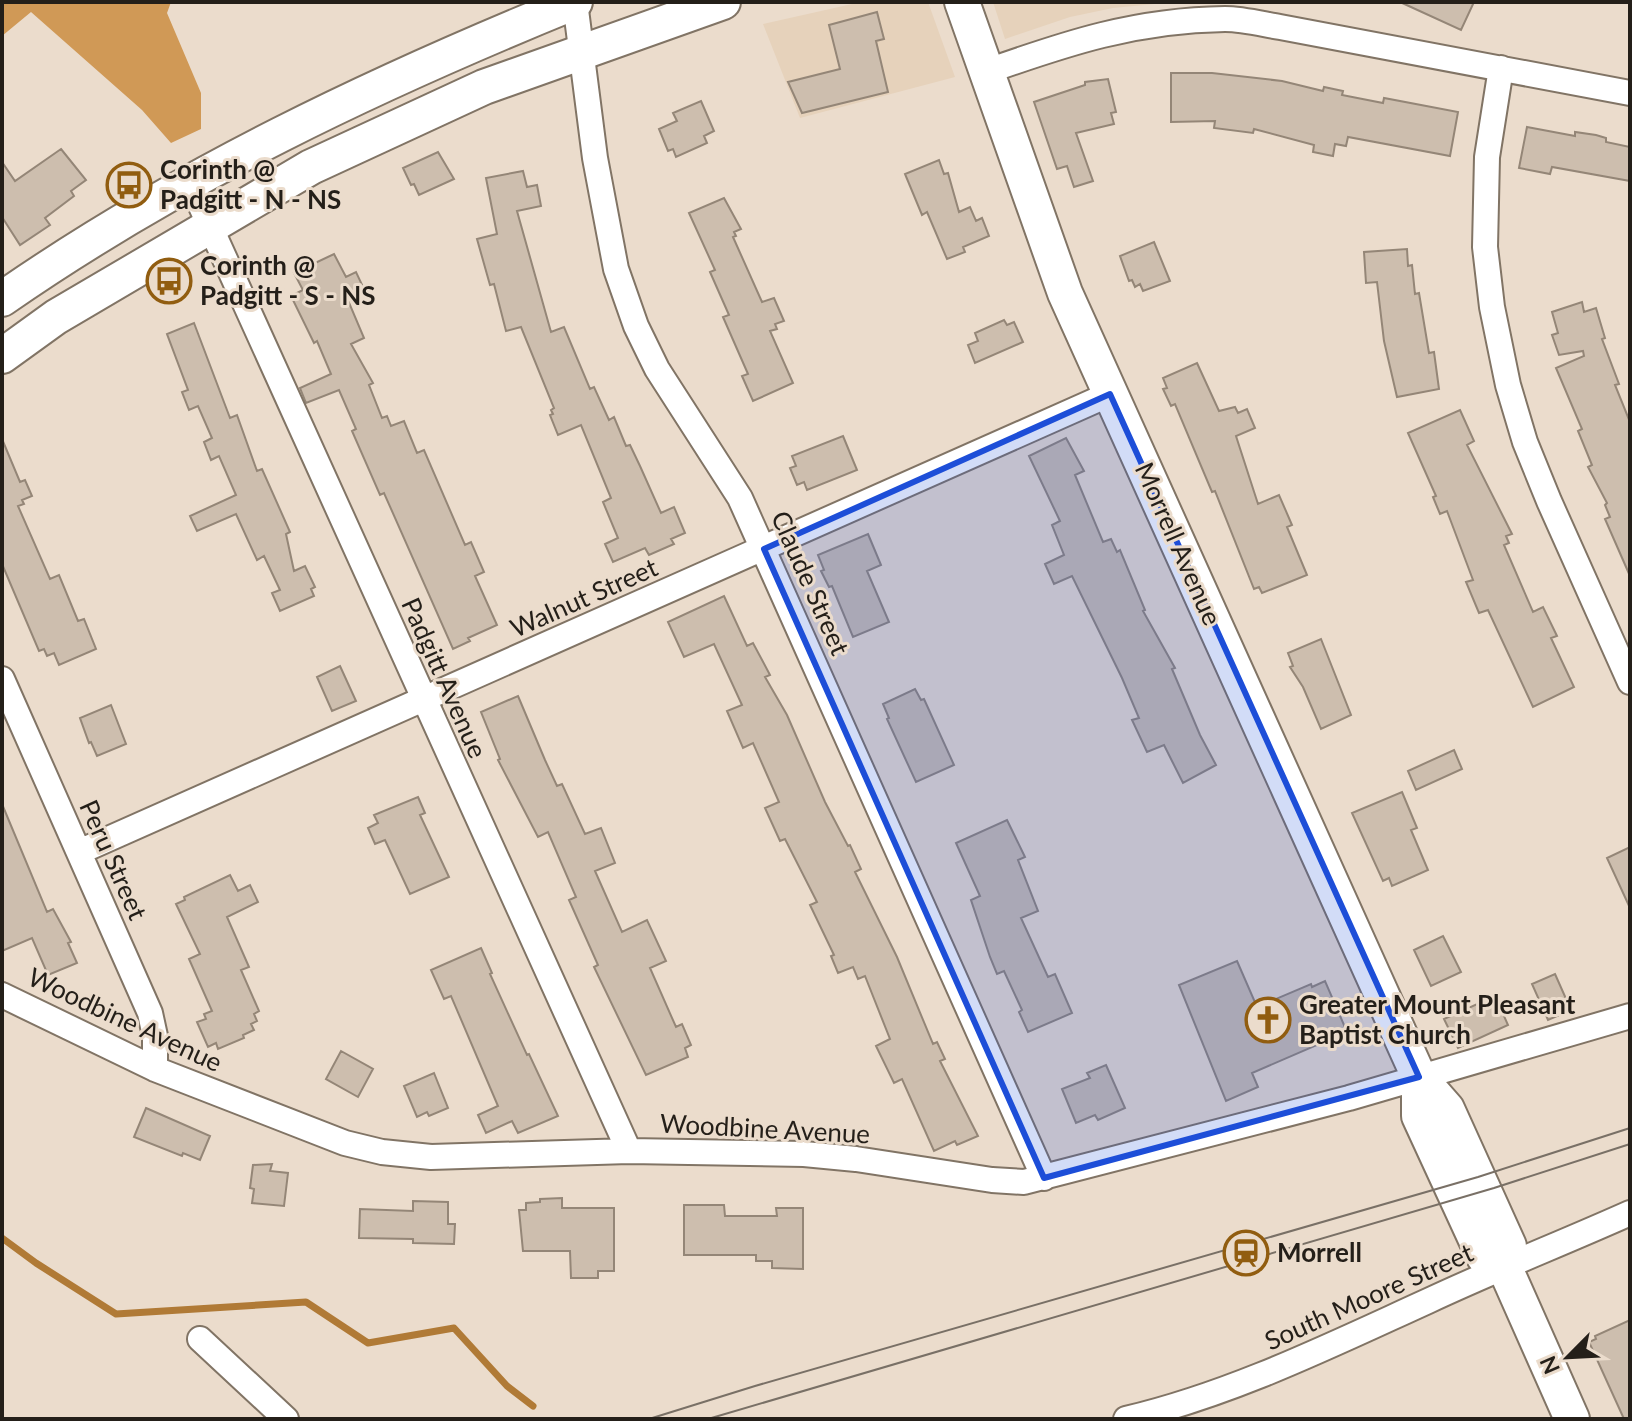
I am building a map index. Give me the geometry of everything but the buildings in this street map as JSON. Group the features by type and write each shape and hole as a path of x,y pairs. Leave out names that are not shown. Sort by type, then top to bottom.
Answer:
{"street":[{"path":"2,299 112,227 190,182 383,84 575,2"},
{"name":"Claude Street","path":"575,2 595,158 616,269 636,326 657,369 740,498 1044,1178"},
{"path":"2,356 56,317 311,167 484,87 723,2"},
{"name":"Morrell Avenue","path":"962,2 1065,293 1419,1077 1419,1116 1484,1257 1505,1268 1572,1419"},
{"path":"985,72 1055,46 1115,30 1227,19 1630,93"},
{"path":"469,45 484,87"},
{"path":"1501,68 1487,157 1485,247 1492,307 1508,385 1525,442 1549,501 1630,682"},
{"name":"Padgitt Avenue","path":"190,182 422,700 629,1151"},
{"name":"Walnut Street","path":"79,852 1110,394"},
{"name":"Peru Street","path":"2,679 150,1013 155,1036 155,1069"},
{"name":"Woodbine Avenue","path":"2,995 155,1069 345,1143 382,1152 431,1157 629,1151 804,1154 1024,1182 1419,1077 1630,1016"},
{"name":"South Moore Street","path":"1140,1417 1232,1387 1630,1213"},
{"path":"200,1339 286,1419"}],"highlighted area":[{"path":"1110,394 1419,1077 1044,1178 764,549"}],"shaded area":[{"path":"2,2 171,2 167,13 201,93 201,129 171,143 142,110 31,12 2,36"},
{"path":"861,2 928,2 955,77 800,118 763,24"},
{"path":"993,2 1175,2 1113,8 1070,17 1005,39"}],"waterway":[{"path":"2,1238 116,1314 306,1302 368,1343 454,1328 507,1386 533,1406"}],"tram line":[{"path":"649,1419 1478,1177 1630,1128"},
{"path":"708,1419 1494,1188 1630,1144"}],"place":[{"name":"Corinth @ Padgitt - N - NS","path":"129,185"},
{"name":"Corinth @ Padgitt - S - NS","path":"169,281"},
{"name":"Greater Mount Pleasant Baptist Church","path":"1268,1020"},
{"name":"Morrell","path":"1246,1253"}]}
